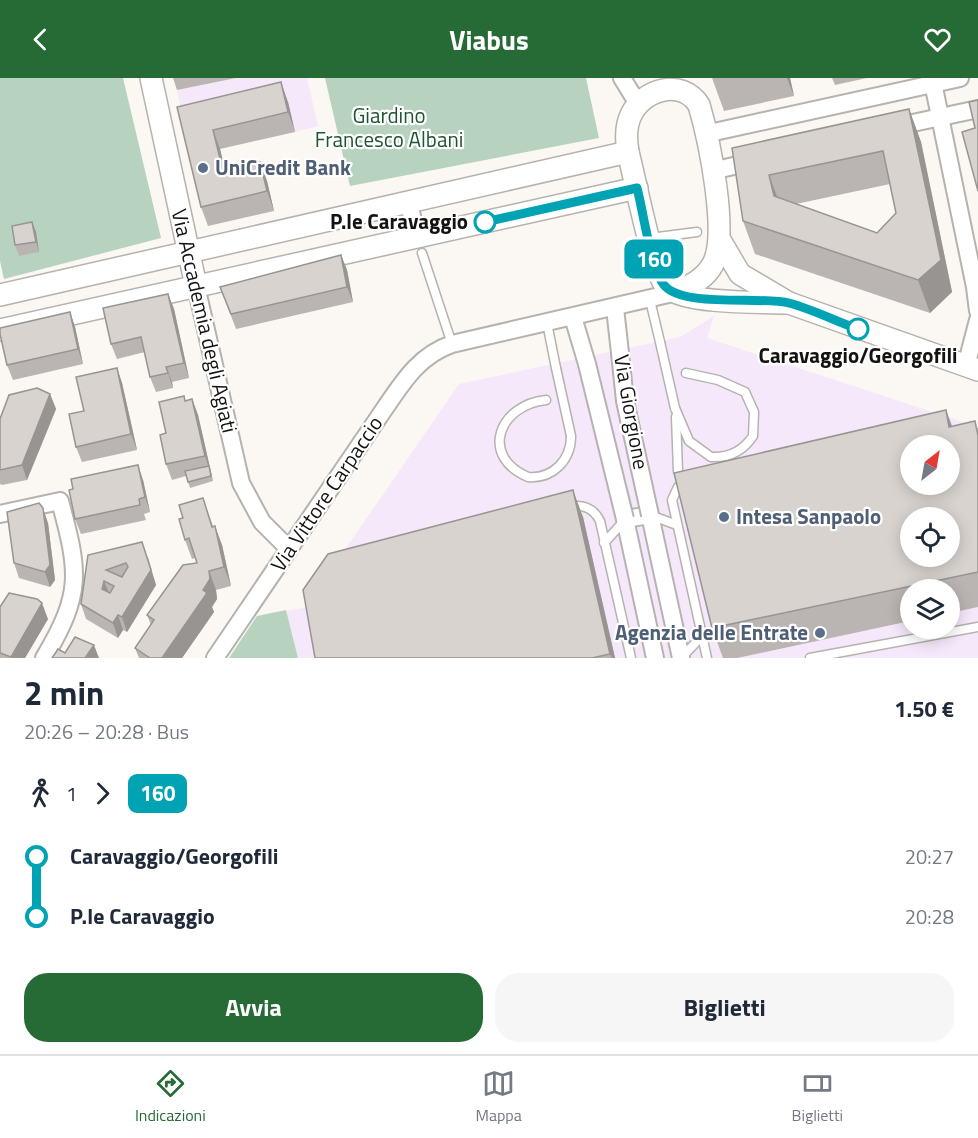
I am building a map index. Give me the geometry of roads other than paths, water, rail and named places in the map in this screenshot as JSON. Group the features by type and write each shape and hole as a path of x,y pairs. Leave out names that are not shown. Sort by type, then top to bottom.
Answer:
{"street":[{"name":"Via Accademia degli Agiati","path":"151,78 241,483 262,522 289,549"},
{"path":"622,78 638,104"},
{"path":"705,134 933,81 960,78"},
{"path":"933,81 969,237 978,311"},
{"path":"677,292 706,274 716,257 720,240 712,171 699,105 689,94 680,90 651,94 638,104 627,126 628,152 662,282 677,292 716,300 789,303"},
{"path":"873,132 978,109"},
{"path":"0,295 628,152"},
{"path":"712,171 771,157"},
{"path":"0,330 196,286 420,245 637,188"},
{"path":"408,202 420,245"},
{"path":"720,240 740,274 789,303 972,368 978,320"},
{"name":"Via Vittore Carpaccio","path":"215,658 408,376 432,352 452,344 677,292"},
{"name":"Via Giorgione","path":"615,308 625,401 681,658"},
{"name":"Via Giorgione","path":"573,317 587,364 625,519 655,658"},
{"path":"0,514 60,501 74,554 75,572 63,626 44,658"},
{"path":"625,519 650,515"}],"lane":[{"path":"650,238 697,232"},
{"path":"420,245 452,344"},
{"path":"650,300 675,408 678,471"},
{"path":"546,400 522,406 506,420 500,441 507,462 528,477 548,474 564,461 571,446 571,435 547,323"},
{"path":"675,408 689,441 711,457 736,453 753,436 754,412 745,392 718,380 686,373"},
{"path":"702,478 685,483 674,493 672,500 707,658"},
{"path":"557,510 580,505 592,510 600,521 631,656 641,658"},
{"path":"650,515 677,525"},
{"path":"604,543 625,519"},
{"path":"810,658 978,627"},
{"name":"Via Giorgione","path":"681,658 703,634"}],"place":[{"name":"UniCredit Bank","path":"203,168"},
{"name":"P.le Caravaggio","path":"485,222"},
{"name":"Caravaggio/Georgofili","path":"858,329"},
{"name":"Intesa Sanpaolo","path":"724,517"},
{"name":"Agenzia delle Entrate","path":"820,633"}],"park label":[{"name":"Giardino Francesco Albani","path":"389,128"}]}
